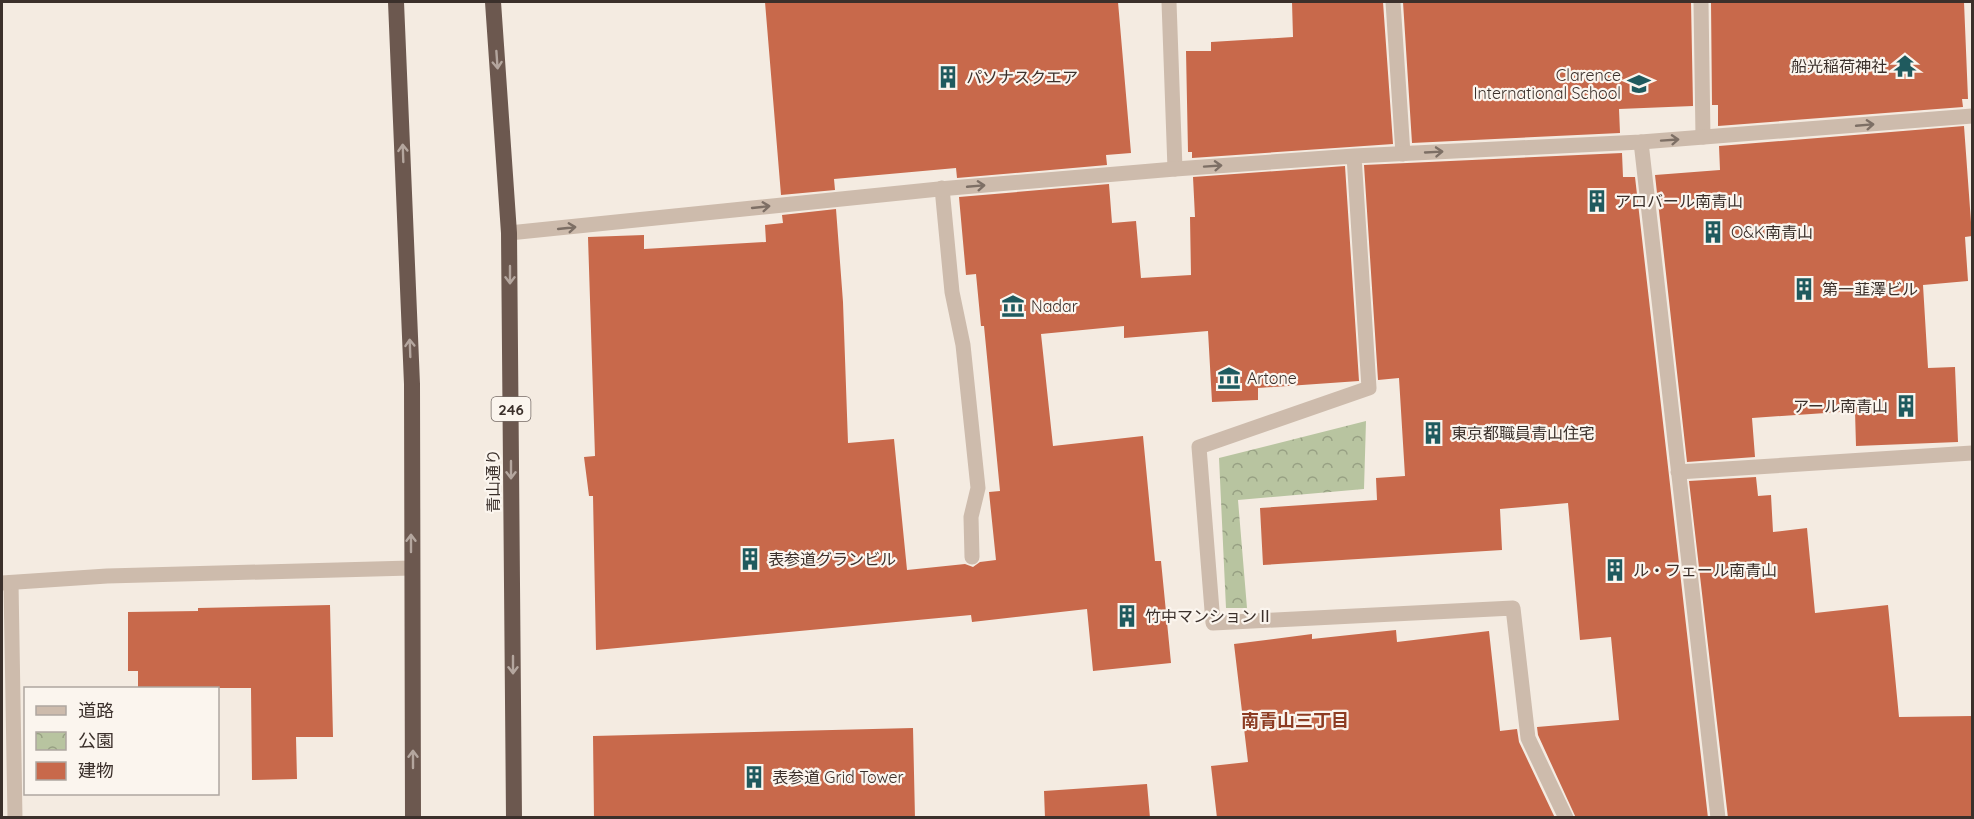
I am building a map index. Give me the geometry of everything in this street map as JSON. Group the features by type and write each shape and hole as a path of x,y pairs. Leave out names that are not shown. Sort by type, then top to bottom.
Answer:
{"highway":[{"path":"396,2 412,384 411,568 414,818"},
{"name":"青山通り","path":"493,2 509,234 514,818"}],"street":[{"path":"1169,2 1175,169"},
{"path":"1393,2 1403,154"},
{"path":"1701,2 1703,137"},
{"path":"509,234 942,189 1175,169 1354,156 1641,142 1972,116"},
{"path":"1641,142 1718,818"},
{"path":"1354,156 1369,388 1200,447 1214,623 1513,608 1528,738 1566,818"},
{"path":"942,189 952,292 963,345 978,488 972,517 972,557"},
{"path":"1678,472 1972,453"},
{"path":"15,818 6,583 107,576 411,568"}],"green space":[{"path":"1366,421 1364,489 1238,500 1247,608 1226,608 1219,458"}],"building":[{"name":"パソナスクエア","path":"765,2 1118,2 1131,153 1106,155 1107,165 957,178 956,168 834,179 835,190 781,195"},
{"path":"1292,2 1383,2 1393,144 1192,158 1192,152 1188,152 1186,51 1211,51 1211,42 1293,37"},
{"path":"1403,2 1691,2 1693,106 1619,109 1620,133 1412,143"},
{"path":"1711,2 1964,2 1968,99 1962,99 1963,107 1718,126 1718,105 1712,105"},
{"path":"1964,126 1972,236 1965,237 1968,281 1923,285 1928,368 1955,367 1958,442 1856,446 1855,411 1752,418 1755,457 1687,462 1655,175 1720,170 1719,146"},
{"path":"1622,153 1623,177 1635,177 1708,818 1576,818 1538,735 1537,727 1619,720 1611,637 1580,640 1568,503 1500,509 1502,550 1263,565 1260,508 1377,500 1376,478 1405,476 1399,378 1378,380 1364,165"},
{"path":"1345,166 1359,381 1258,388 1258,400 1212,402 1208,331 1124,338 1124,326 1041,334 1053,446 1143,436 1155,561 1161,561 1171,663 1093,671 1087,609 972,622 971,615 596,650 593,496 589,496 584,457 595,456 588,237 644,235 644,249 766,242 765,225 783,223 782,215 836,209 843,302 848,443 894,439 907,570 965,564 973,567 980,562 996,560 989,492 1000,491 984,326 981,326 976,274 966,275 959,197 1109,184 1112,223 1136,221 1141,278 1191,275 1190,217 1195,217 1193,177"},
{"path":"1756,477 1758,496 1771,495 1773,532 1807,528 1815,613 1888,605 1899,717 1972,716 1972,818 1728,818 1689,481"},
{"path":"330,605 333,737 296,737 297,779 252,780 251,688 138,687 138,671 128,671 128,612 198,611 198,608"},
{"path":"1396,630 1397,642 1489,631 1500,731 1517,729 1519,742 1555,818 1217,818 1211,766 1248,762 1234,644 1312,634 1312,639"},
{"name":"表参道 Grid Tower","path":"913,728 915,818 594,818 593,736"},
{"path":"1147,784 1150,818 1045,818 1044,791"}],"place":[{"name":"船光稲荷神社","path":"1905,66"},
{"name":"パソナスクエア","path":"948,77"},
{"name":"Clarence International School","path":"1639,84"},
{"name":"アロバール南青山","path":"1597,201"},
{"name":"O&K南青山","path":"1713,232"},
{"name":"第一韮澤ビル","path":"1804,289"},
{"name":"Nadar","path":"1013,306"},
{"name":"Artone","path":"1229,378"},
{"name":"アール南青山","path":"1906,406"},
{"name":"東京都職員青山住宅","path":"1433,433"},
{"name":"表参道グランビル","path":"750,559"},
{"name":"ル・フェール南青山","path":"1615,570"},
{"name":"竹中マンションⅡ","path":"1127,616"},
{"name":"表参道 Grid Tower","path":"754,777"}],"district":[{"name":"南青山三丁目","path":"1295,720"}]}
